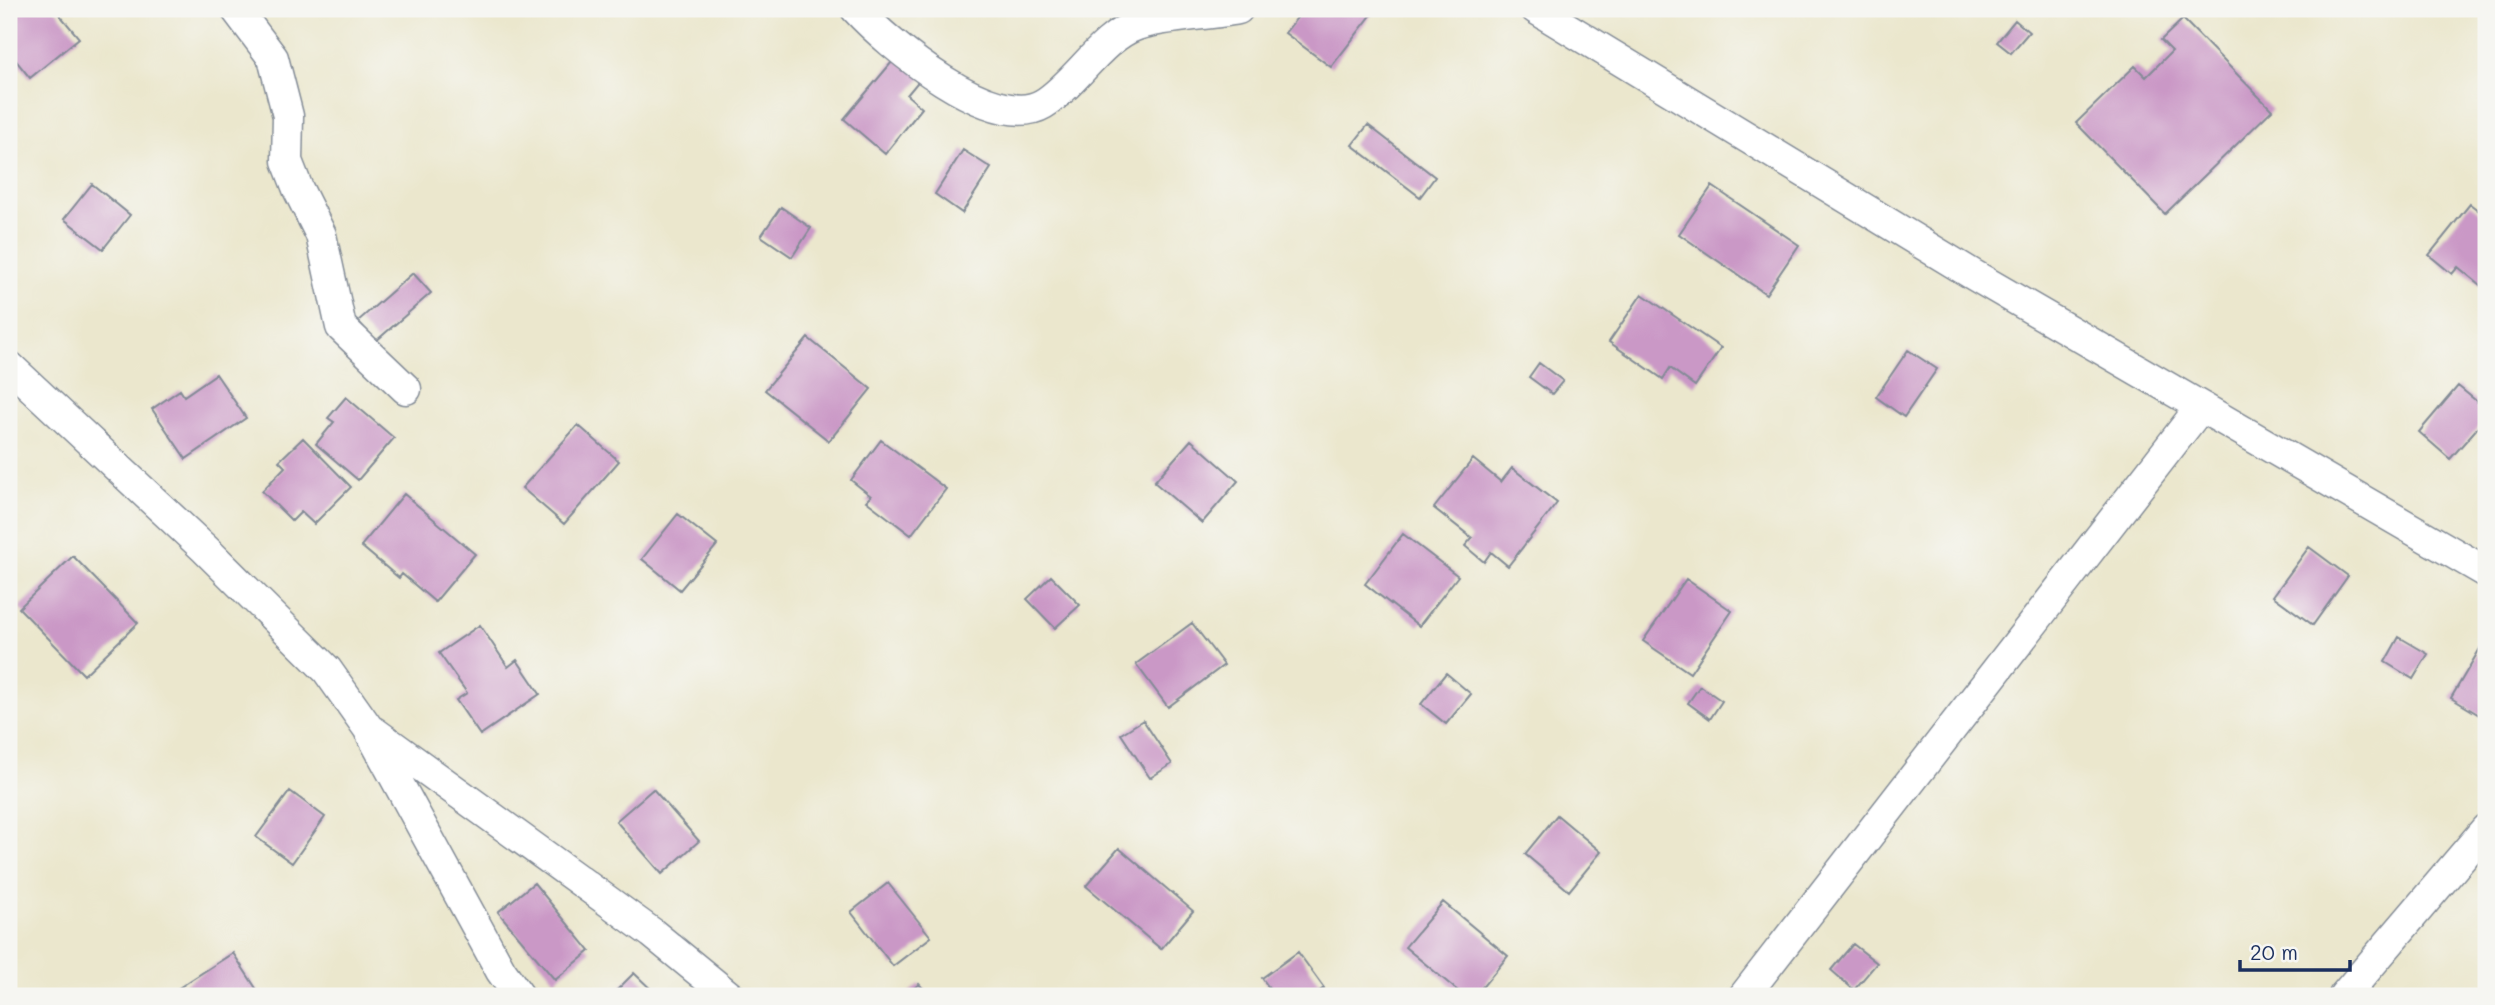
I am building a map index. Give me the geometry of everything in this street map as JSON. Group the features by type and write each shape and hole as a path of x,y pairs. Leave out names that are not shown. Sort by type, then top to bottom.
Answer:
{"street":[{"path":"236,9 273,58 288,116 287,161 321,235 341,327 406,389"},
{"path":"856,9 916,60 975,100 1025,111 1043,104 1098,54 1135,25 1238,9"},
{"path":"1549,13 2200,408 2486,572"},
{"path":"9,366 205,549 327,670 368,728 501,971 519,996"},
{"path":"1744,996 2200,408"},
{"path":"368,728 652,933 729,996"},
{"path":"2344,996 2486,829"}],"building":[{"path":"9,9 55,9 79,38 30,78 9,52"},
{"path":"1304,9 1376,9 1331,67 1285,33"},
{"path":"2183,19 2272,110 2165,214 2076,123 2135,66 2146,77 2172,51 2161,40"},
{"path":"2015,20 2029,32 2011,53 1997,42"},
{"path":"897,56 922,77 907,95 922,108 885,154 844,119"},
{"path":"1368,125 1435,177 1420,197 1352,145"},
{"path":"963,150 991,168 962,213 935,194"},
{"path":"92,184 130,215 103,249 64,219"},
{"path":"1712,186 1799,245 1766,294 1679,234"},
{"path":"2470,204 2483,214 2486,210 2486,290 2458,267 2452,274 2429,255"},
{"path":"781,207 811,228 792,257 761,236"},
{"path":"413,273 431,293 376,341 358,321"},
{"path":"1642,294 1721,348 1695,386 1670,368 1663,379 1609,342"},
{"path":"808,338 871,389 829,441 765,390"},
{"path":"1908,350 1937,369 1904,417 1876,397"},
{"path":"1539,363 1563,381 1552,394 1529,377"},
{"path":"216,374 246,418 186,459 152,409 180,390 184,396"},
{"path":"2458,386 2486,409 2486,418 2450,459 2419,432"},
{"path":"346,397 394,438 358,480 316,444 334,422 328,418"},
{"path":"578,425 619,461 564,524 522,488"},
{"path":"303,438 351,487 314,524 301,512 292,521 262,491 285,467 279,461"},
{"path":"881,440 946,489 911,535 866,501 871,496 851,480"},
{"path":"1191,440 1238,481 1202,523 1154,482"},
{"path":"1473,459 1501,482 1512,468 1557,503 1508,566 1491,552 1484,562 1465,546 1472,538 1434,508"},
{"path":"404,494 475,554 435,602 402,574 399,578 361,546"},
{"path":"678,514 717,545 680,590 642,559"},
{"path":"1403,534 1458,576 1419,626 1365,584"},
{"path":"2309,547 2348,576 2313,625 2273,596"},
{"path":"73,556 138,623 84,675 19,608"},
{"path":"1051,576 1080,605 1055,628 1027,599"},
{"path":"1686,579 1732,611 1690,673 1643,641"},
{"path":"1192,623 1224,665 1168,707 1136,664"},
{"path":"480,625 508,667 517,660 540,694 480,735 456,700 467,693 439,653"},
{"path":"2399,637 2428,654 2413,679 2385,662"},
{"path":"2481,647 2486,650 2486,719 2451,698"},
{"path":"1446,673 1471,694 1446,724 1421,704"},
{"path":"1700,686 1722,701 1710,719 1688,703"},
{"path":"1143,720 1172,764 1150,778 1121,734"},
{"path":"653,789 699,841 662,874 616,821"},
{"path":"290,791 325,817 292,863 256,837"},
{"path":"1557,815 1601,852 1569,891 1525,854"},
{"path":"1119,848 1193,911 1161,949 1086,886"},
{"path":"534,883 590,951 555,980 498,912"},
{"path":"888,883 931,937 893,966 851,912"},
{"path":"1443,902 1508,956 1475,996 1464,996 1405,947"},
{"path":"1853,944 1877,963 1854,990 1831,970"},
{"path":"1298,952 1324,988 1312,996 1275,996 1262,978"},
{"path":"233,953 261,996 173,996 171,993"},
{"path":"634,973 658,996 611,996"},
{"path":"919,984 930,996 905,996"}]}
